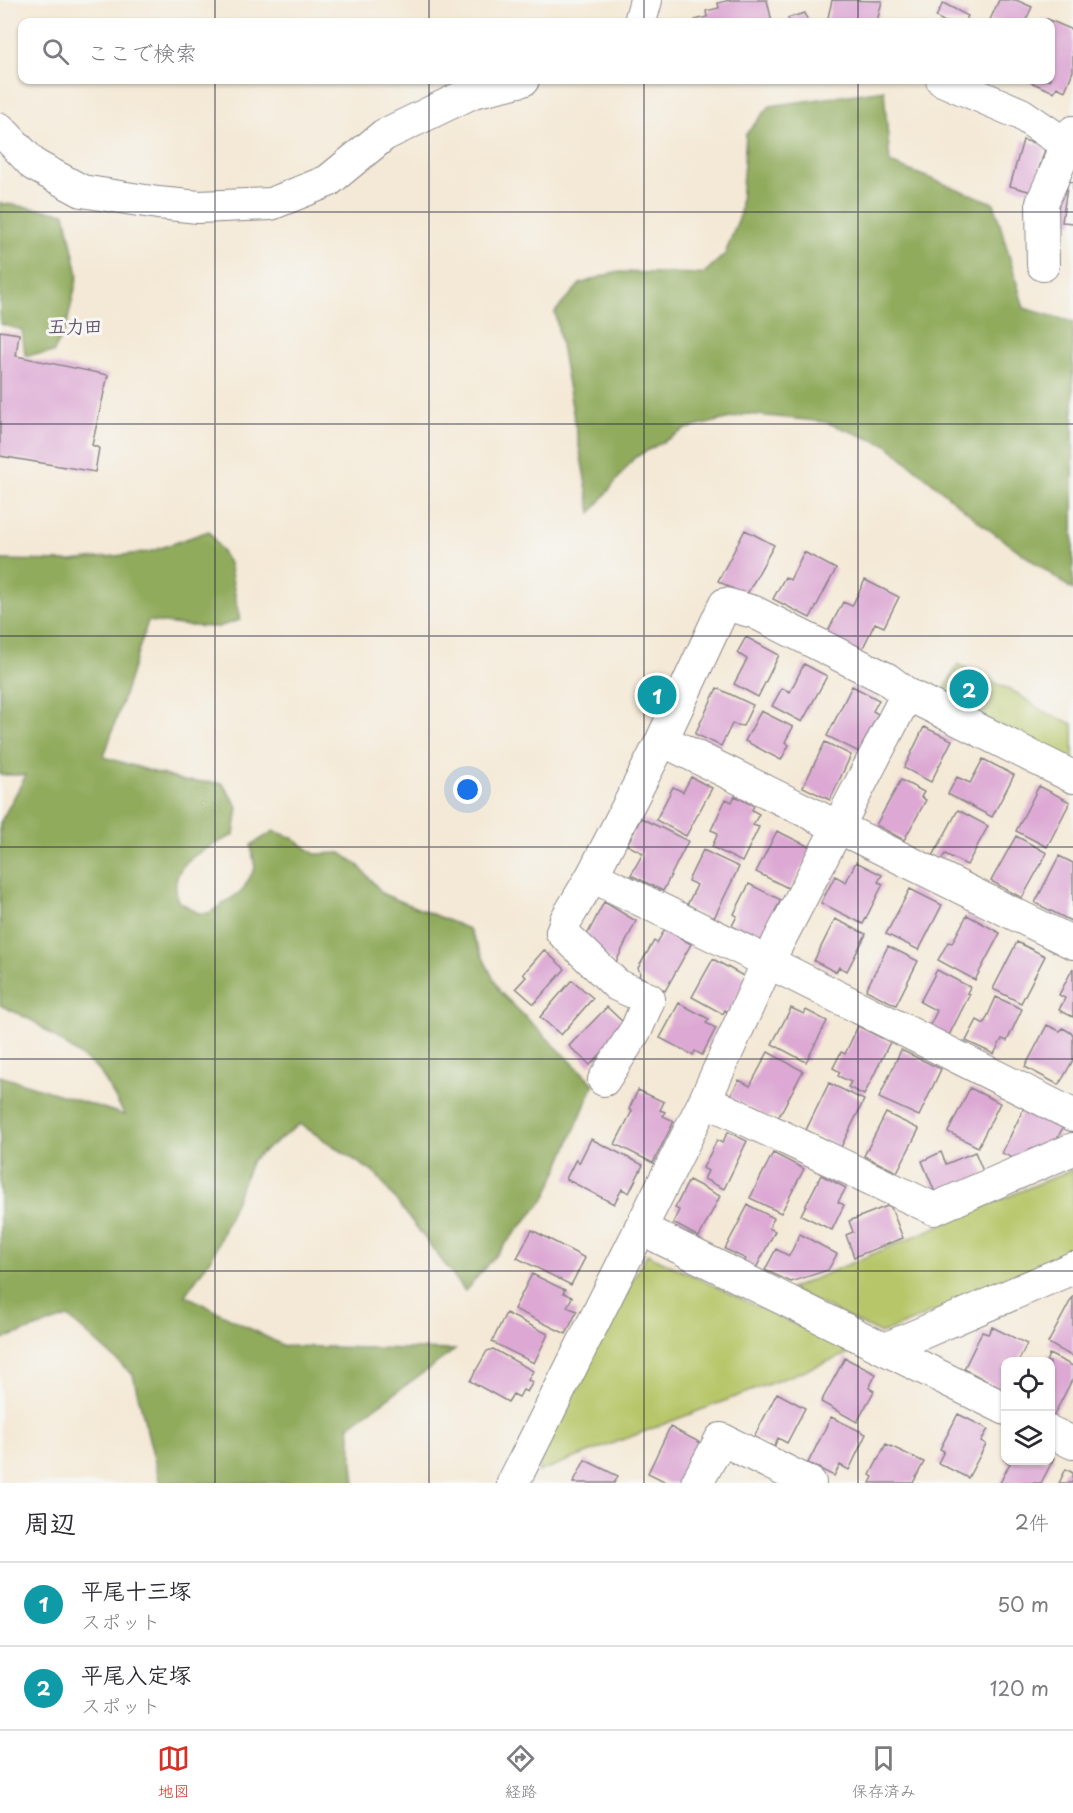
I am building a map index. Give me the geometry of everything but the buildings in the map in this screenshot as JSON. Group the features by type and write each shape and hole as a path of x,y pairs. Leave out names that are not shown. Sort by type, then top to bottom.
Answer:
{"street":[{"path":"641,18 646,0"},
{"path":"0,129 34,165 82,191 199,207 271,204 328,181 384,135 473,92 506,84"},
{"path":"951,84 1021,114 1071,142 1042,203 1043,265"},
{"path":"604,1080 637,1028 649,999 617,985 562,932 566,920 592,876 662,740 725,604 754,612 887,679 908,694 1073,777"},
{"path":"513,1483 705,1100 768,962 908,694"},
{"path":"662,740 1073,943"},
{"path":"592,876 1073,1115"},
{"path":"705,1100 934,1209 1073,1149"},
{"path":"640,1228 1001,1407"},
{"path":"885,1349 1073,1268"},
{"path":"1055,1434 1073,1443"},
{"path":"697,1483 721,1438 810,1483"}],"green space":[{"path":"884,90 890,163 994,203 1024,308 1073,322 1073,590 984,526 887,445 825,422 747,414 686,429 634,458 591,513 555,312 580,284 615,272 703,274 725,254 740,215 746,134 770,106"},
{"path":"0,203 65,213 78,275 66,328 53,353 25,355 22,330 0,324"},
{"path":"209,531 229,563 240,620 218,627 148,621 104,757 184,781 222,783 238,807 234,835 199,852 184,865 176,883 177,900 198,913 209,913 242,891 255,868 251,845 274,831 291,837 315,854 341,853 358,865 383,894 469,929 500,992 594,1084 546,1197 465,1291 376,1174 300,1124 252,1160 214,1254 185,1295 284,1346 455,1350 349,1426 355,1483 160,1483 133,1375 68,1317 0,1340 0,1076 125,1115 99,1070 33,1021 0,1005 0,823 26,775 0,775 0,560 72,561 149,552"},
{"path":"958,664 1018,694 1043,711 1073,724 1073,765 941,695"},
{"path":"1073,1169 1073,1253 881,1334 790,1289"},
{"path":"647,1254 853,1352 538,1472 545,1439"}],"place":[{"name":"平尾入定塚","path":"969,689"},
{"name":"平尾十三塚","path":"657,695"}],"district":[{"name":"五力田","path":"75,327"}]}
